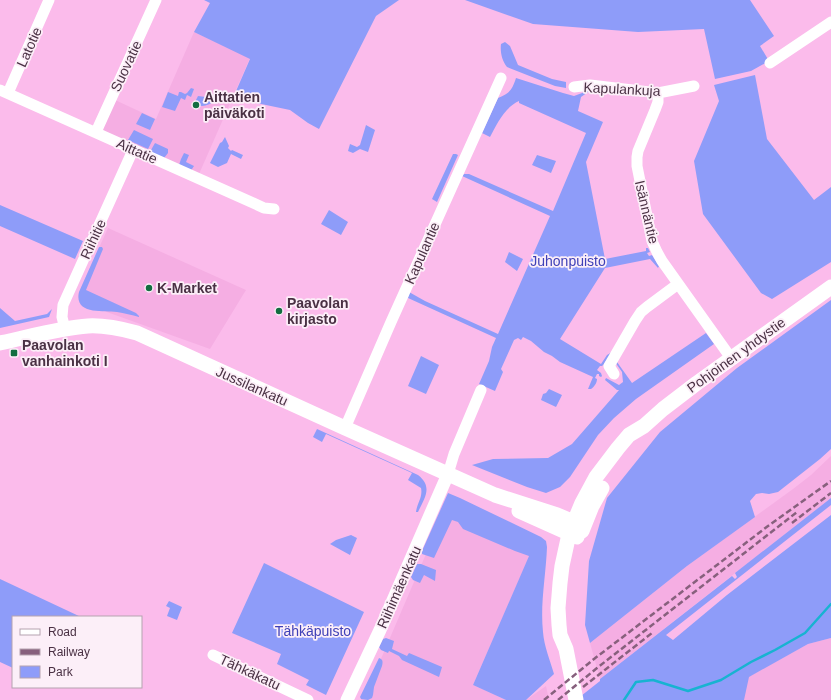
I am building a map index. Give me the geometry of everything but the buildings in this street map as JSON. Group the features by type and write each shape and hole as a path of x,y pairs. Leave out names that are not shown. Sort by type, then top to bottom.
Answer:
{"main road":[{"name":"Pohjoinen yhdystie","path":"576,700 566,649 560,635 558,608 561,572 576,530 592,506 605,481 651,418 731,358 831,287"},
{"name":"Jussilankatu","path":"0,344 65,329 90,326 110,327 138,333 495,495 517,510 576,530"}],"street":[{"name":"Latotie","path":"4,92 49,0"},
{"name":"Suovatie","path":"96,132 156,0"},
{"path":"770,63 831,22"},
{"name":"Kapulantie","path":"345,428 501,78"},
{"name":"Kapulankuja","path":"574,87 590,85 658,93 694,86"},
{"name":"Aittatie","path":"4,92 264,208 274,209"},
{"name":"Isännäntie","path":"658,93 658,102 638,151 637,157 637,166 652,241 662,261 731,358"},
{"name":"Riihitie","path":"65,329 62,317 63,305 134,150"},
{"path":"614,374 609,366 634,321 641,312 678,284"},
{"path":"448,474 454,454 481,390"},
{"name":"Riihimäenkatu","path":"347,700 386,616 448,474"},
{"name":"Tähkäkatu","path":"213,655 308,700"}],"shaded area":[{"name":"Aittatien päiväkoti","path":"194,32 250,58 199,174 106,133 103,129 115,100 156,119"},
{"path":"108,228 246,290 210,349 104,311 87,309 81,305 78,296 79,292"},
{"path":"831,456 831,498 600,679 590,643 687,566 793,489 811,475"},
{"path":"445,510 532,550 473,685 506,700 361,700 371,682"},
{"path":"831,638 831,700 739,700 748,677 808,644"},
{"path":"546,686 549,700 526,700"}],"green space":[{"path":"204,0 399,0 376,16 319,129 290,110 233,98 250,59 194,32 210,3"},
{"path":"465,0 750,0 774,36 760,46 769,61 751,71 715,79 704,29 638,32 533,24"},
{"path":"505,42 510,46 518,65 552,79 566,82 566,88 555,86 507,67 505,65 501,50 501,44"},
{"path":"755,75 767,139 814,200 831,187 831,262 772,299 761,293 703,214 694,161 719,101 714,85"},
{"name":"Juhonpuisto","path":"516,78 574,96 588,89 591,90 581,97 578,111 603,122 586,162 605,259 646,251 646,248 648,248 650,252 647,253 649,256 652,255 659,266 658,268 650,259 605,268 560,339 601,364 607,355 612,352 604,364 597,370 602,376 601,377 597,374 595,378 597,379 596,382 591,389 588,389 593,377 560,362 523,337 521,340 518,338 514,340 501,369 503,372 495,391 479,384 489,361 492,347 496,338 408,298 409,292 425,301 498,334 550,216 462,176 464,174 469,174 553,211 586,133 519,103 519,101 505,112 490,137 482,133 498,98 510,91"},
{"path":"191,88 194,89 191,97 187,95 185,100 181,98 175,111 162,107 168,92 178,96 179,92 185,94"},
{"path":"198,96 216,98 216,101 205,106 200,106 194,104"},
{"path":"142,113 155,119 150,130 136,124"},
{"path":"366,125 375,130 368,152 360,149 353,153 348,151 350,144 357,147 360,145"},
{"path":"134,130 153,139 148,149 128,140"},
{"path":"225,137 229,146 228,148 231,151 232,150 243,155 241,159 231,154 227,163 218,167 210,163 220,143"},
{"path":"155,143 168,149 168,153 164,158 148,151 151,150"},
{"path":"184,153 189,155 186,162 194,166 191,170 179,165"},
{"path":"453,154 458,155 437,202 432,199"},
{"path":"537,155 556,161 551,173 532,165"},
{"path":"0,205 83,241 75,259 0,226"},
{"path":"329,210 348,222 341,235 321,224"},
{"path":"99,247 102,247 103,249 86,290 136,313 139,317 117,312 91,310 81,305 79,292"},
{"path":"509,252 523,259 517,271 505,262"},
{"path":"831,300 831,449 778,492 756,494 750,501 755,517 687,566 590,643 585,625 589,561 607,498 660,432 737,368"},
{"path":"0,308 15,321 47,314 52,309 49,317 0,328"},
{"path":"706,333 714,344 636,399 614,418 598,435 570,477 560,487 546,493 472,465 493,459 548,458 572,444 619,390 605,380 606,378 619,385 623,382 622,372 615,362 617,362 632,383"},
{"path":"421,356 439,365 426,394 408,386"},
{"path":"549,389 562,395 556,407 541,400 543,394"},
{"path":"317,429 418,475 423,479 426,492 418,512 416,512 421,494 421,488 408,480 412,473 326,434 322,442 313,437"},
{"path":"448,493 541,537 546,541 547,547 542,621 547,653 554,674 526,700 506,700 473,685 529,556 463,529 458,522 452,520 434,558 422,554"},
{"path":"831,498 831,505 666,635 673,640 727,595 831,515 831,638 808,644 749,677 744,700 582,700 581,696 600,681 600,679 732,576 735,579 737,577 735,573"},
{"path":"351,535 357,538 350,555 330,544 336,540"},
{"name":"Tähkäpuisto","path":"264,563 364,612 326,695 306,685 309,680 277,664 281,654 232,633"},
{"path":"417,564 421,564 436,570 435,581 424,575 420,583 413,580 411,577"},
{"path":"0,579 79,616 12,616 12,668 0,662"},
{"path":"169,601 182,607 177,620 167,616 170,608 166,606"},
{"path":"386,638 394,641 392,649 407,656 409,653 442,667 439,677 402,660 399,656 389,651 388,653 381,650 379,647 383,639"},
{"path":"379,658 383,662 374,687 372,698 368,700 361,699 360,697"}],"waterway":[{"path":"624,700 636,682 653,680 688,691 721,680 805,633 831,604"}],"railway":[{"path":"544,700 594,659 768,526 831,481"},
{"path":"792,523 831,493"},
{"path":"558,700 797,512"},
{"path":"583,687 652,633"}],"place":[{"name":"Aittatien päiväkoti","path":"196,105"},
{"name":"K-Market","path":"149,288"},
{"name":"Paavolan kirjasto","path":"279,311"},
{"name":"Paavolan vanhainkoti I","path":"14,353"}]}
